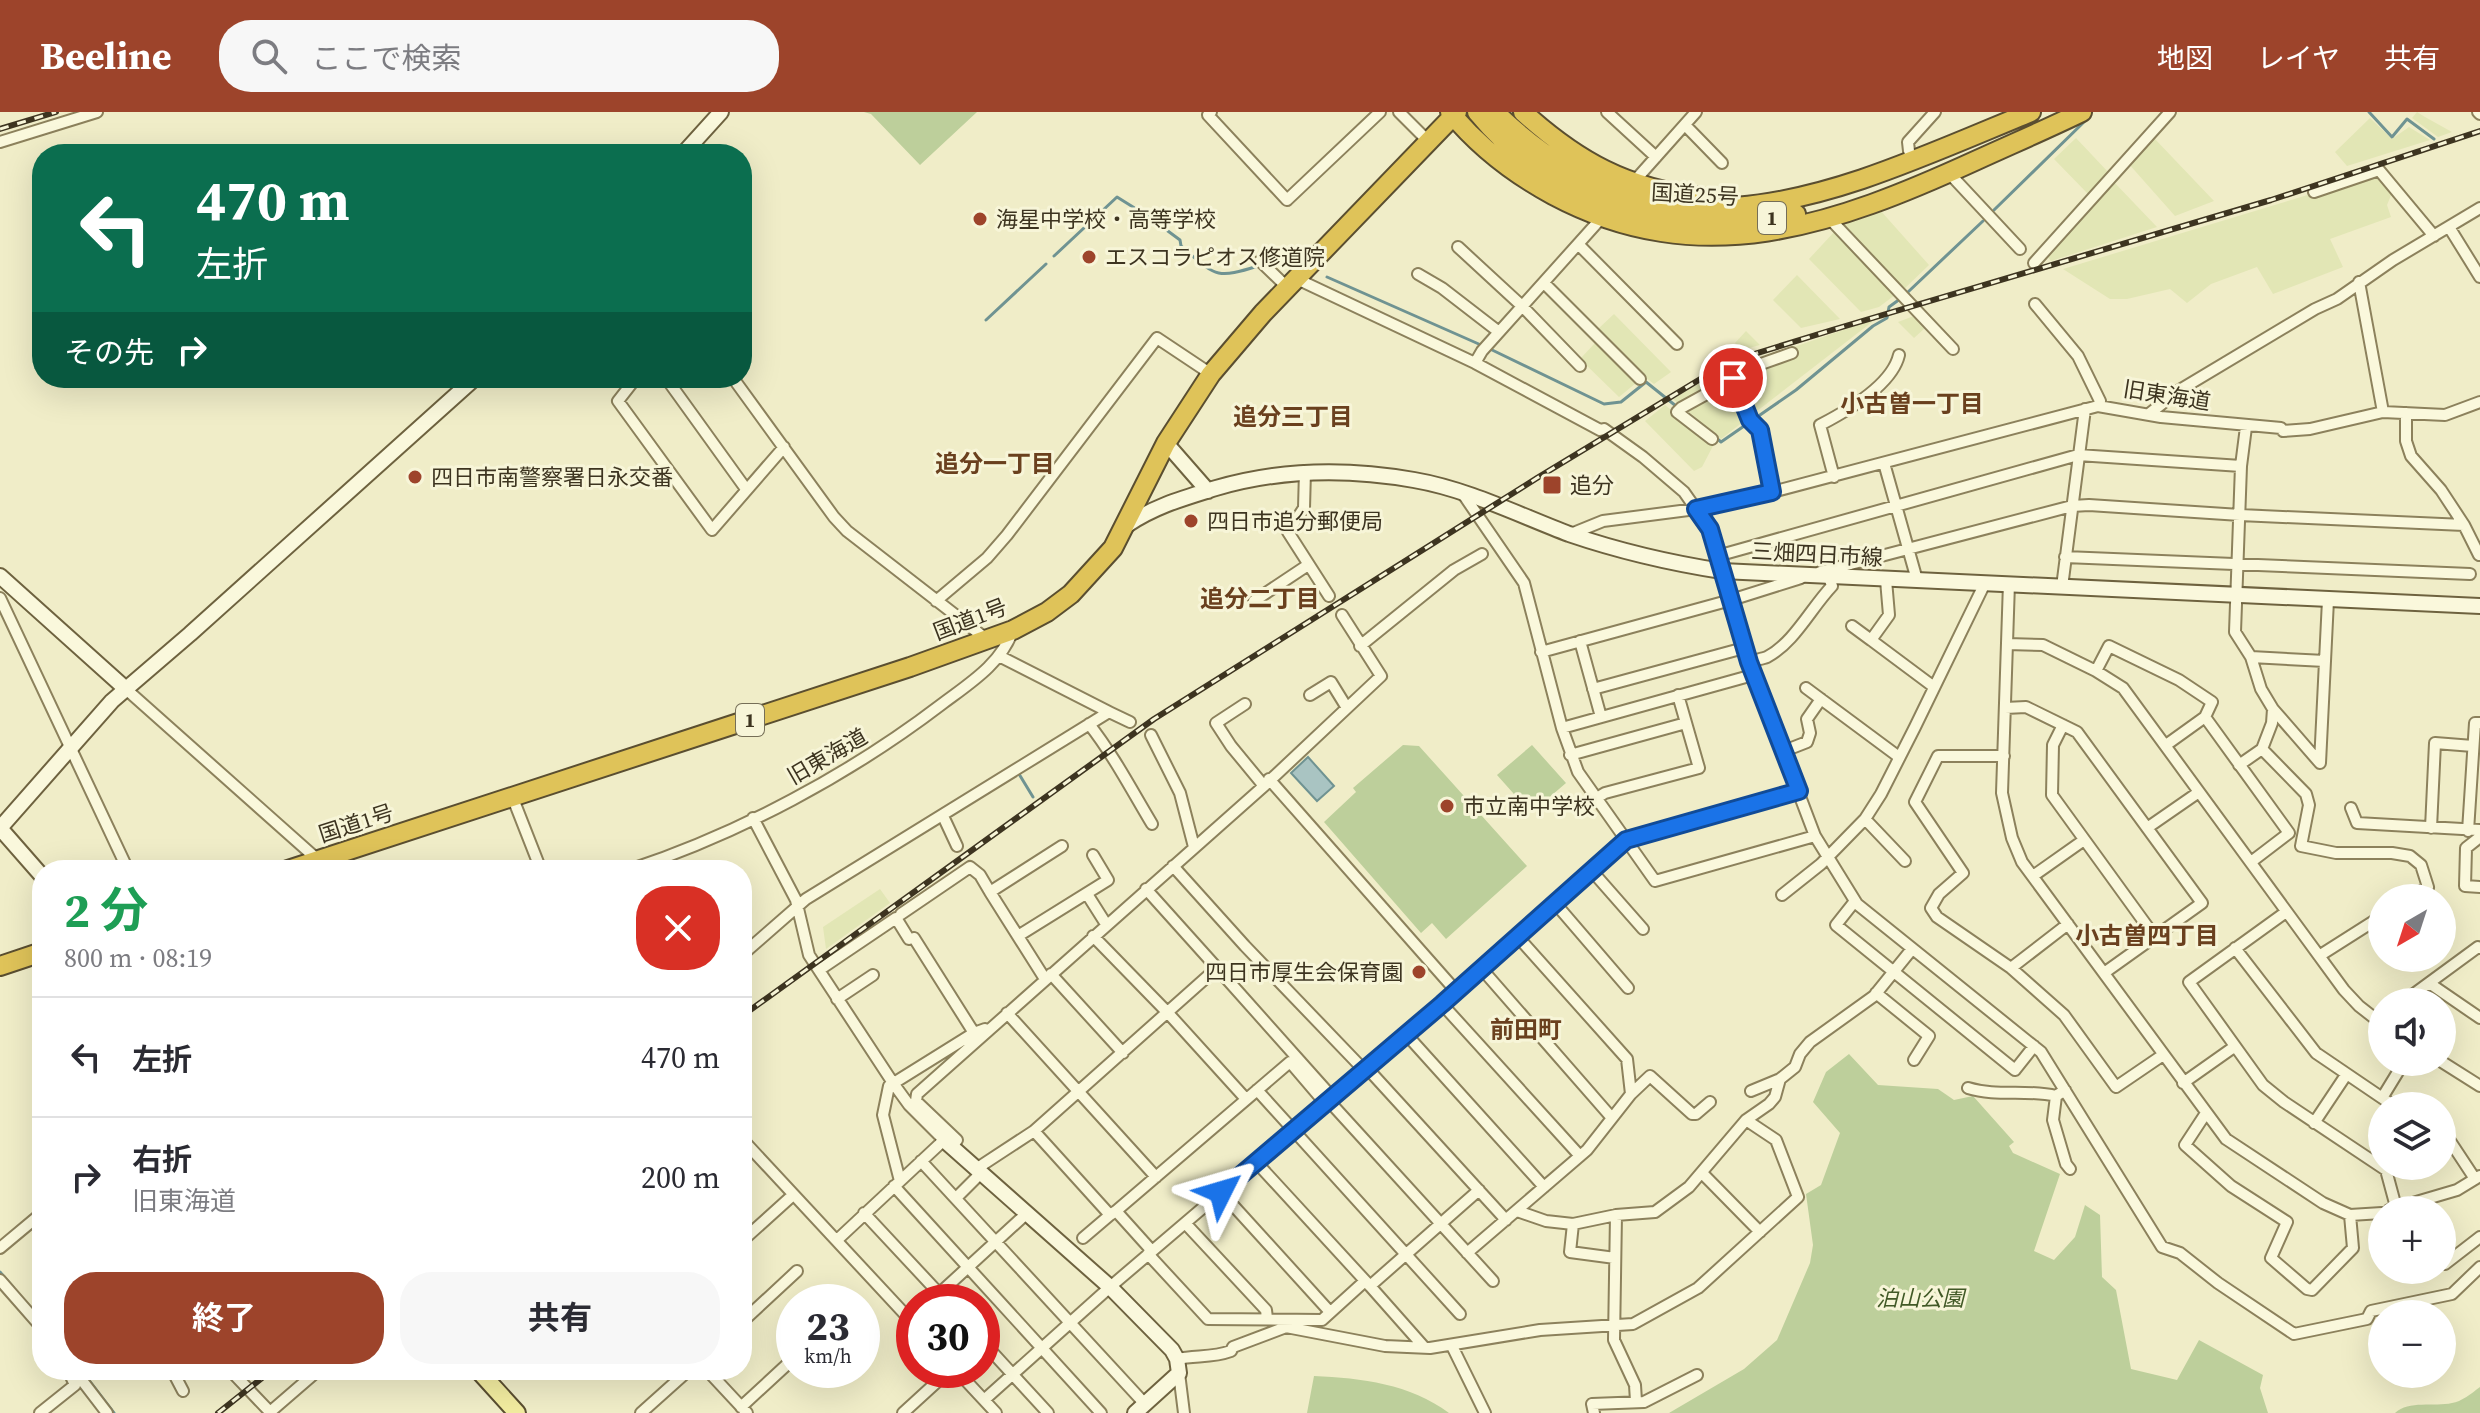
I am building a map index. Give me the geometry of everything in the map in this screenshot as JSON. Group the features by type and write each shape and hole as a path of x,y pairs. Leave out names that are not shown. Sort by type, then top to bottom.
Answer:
{"highway":[{"name":"1","path":"1523,112 1574,154 1630,185 1686,195 1742,197 1809,184 2024,112"},
{"name":"国道25号","path":"1488,115 1549,158 1632,198 1666,206 1725,209 1803,197 1864,180 2024,112"},
{"name":"国道25号","path":"1488,115 1532,164 1554,179 1608,206 1646,217 1713,223 1785,216 1826,207 1896,184 2068,112"},
{"name":"1","path":"1453,113 1499,160 1522,177 1602,216 1641,229 1684,236 1711,236 1765,232 1867,206 1949,173 2082,112"},
{"name":"国道1号","path":"318,860 910,667 1013,630 1047,612 1071,594 1102,562 1127,525 1166,443 1211,374 1453,113"},
{"path":"0,966 32,955"}],"main road":[{"path":"692,144 721,112"},
{"path":"32,865 0,828 112,701 464,388"},
{"path":"1166,443 1208,491"},
{"name":"三畑四日市線","path":"1127,525 1166,502 1271,474 1305,471 1416,480 1571,534 1672,563 1722,571 2480,606"},
{"path":"0,576 127,690"},
{"path":"948,1143 1110,1287 1162,1338 1178,1366 1140,1409"},
{"path":"487,1380 517,1413"}],"street":[{"path":"0,142 97,112"},
{"path":"1211,112 1208,115 1287,200 1380,112"},
{"path":"1399,112 1428,141"},
{"path":"1607,112 1656,157"},
{"path":"1630,185 1696,112"},
{"path":"1909,151 1908,142 1935,112"},
{"path":"2034,263 2170,112"},
{"path":"1685,125 1722,163"},
{"path":"2314,192 2379,170 2434,236"},
{"path":"1949,173 2020,249"},
{"path":"2149,414 2178,391 2337,299 2359,282 2480,208"},
{"path":"1475,363 1482,351 1602,216"},
{"path":"1829,218 1953,349"},
{"path":"2449,227 2480,277"},
{"path":"1578,244 1677,344"},
{"path":"1458,247 1522,306 1580,366"},
{"path":"1260,261 1293,283 1475,363 1600,430 1604,429 1684,492 1710,529 1753,675 1815,836 1827,858 1855,901 2041,1052 2061,1093 2162,1247 2180,1253 2218,1283 2294,1334 2367,1319 2371,1311 2452,1294 2480,1267"},
{"path":"1418,274 1442,288 1499,332"},
{"path":"2359,282 2383,412"},
{"path":"1544,283 1640,379"},
{"path":"2035,304 2078,356 2100,401 2098,406"},
{"path":"936,601 987,558 1007,535 1157,338 1211,374"},
{"path":"1712,439 1677,412 1733,378 1792,353"},
{"path":"1834,477 1820,425 1850,410 1896,369 1899,355"},
{"path":"1733,378 1752,422 1760,430 1772,492"},
{"path":"628,388 618,401 712,530 784,447"},
{"path":"673,388 746,489"},
{"path":"740,388 847,531 985,638"},
{"name":"旧東海道","path":"1571,534 1603,521 1696,509 1834,477 2098,406 2283,431 2310,429 2383,412 2445,415 2480,402"},
{"path":"2062,587 2085,409"},
{"path":"2406,413 2406,441 2411,456 2441,490 2479,555"},
{"path":"2246,427 2241,466 2235,632 2251,657 2261,689 2273,709 2320,763 2328,600"},
{"path":"1717,556 2078,455 2241,466"},
{"path":"1884,463 1917,580"},
{"path":"1305,471 1304,508 1288,532 1329,596"},
{"path":"1463,494 1524,583 1562,728 1578,772 1655,881 1815,836"},
{"path":"1541,652 1806,576 2072,506 2464,525"},
{"path":"1360,646 1454,570 1482,554"},
{"path":"2065,557 2470,574"},
{"path":"1254,601 1308,565"},
{"path":"1749,662 1768,657 1784,644 1832,586 1829,577"},
{"path":"1871,640 1889,615 1886,580"},
{"path":"1782,895 1827,858 1865,819 1881,794 1985,583"},
{"path":"2009,583 2003,807 2022,862 2226,1139 2323,1203 2350,1215 2368,1214"},
{"path":"0,598 123,860"},
{"path":"837,1240 921,1161 957,1140 916,1101 917,1094 1266,783 1381,676 1342,615"},
{"path":"1852,626 1934,687"},
{"name":"旧東海道","path":"660,860 682,853 810,791 869,757 976,679 1008,646 1013,630"},
{"path":"1580,641 1601,717"},
{"path":"2007,644 2043,645 2123,688 2319,956 2359,1006 2368,1012"},
{"path":"2096,671 2109,646 2179,680 2212,702 2205,717 2166,745"},
{"path":"1593,689 1744,648"},
{"path":"999,656 1130,722"},
{"path":"2251,657 2325,661"},
{"path":"1562,728 1753,675"},
{"path":"1310,695 1331,682 1347,708"},
{"path":"1806,688 1899,757"},
{"path":"127,690 318,860"},
{"path":"1595,799 1605,793 1699,768 1678,695"},
{"path":"1784,751 1807,742 1810,733 1807,719 1821,699"},
{"path":"1245,704 1216,723 1231,746 1456,991"},
{"path":"2005,708 2026,707 2077,732 2202,903 2104,973"},
{"path":"2239,765 2262,749 2272,723 2273,709"},
{"path":"752,946 797,906 1109,712"},
{"path":"2205,717 2289,833 2251,862"},
{"path":"1570,755 1686,723"},
{"path":"2351,808 2357,823 2474,831 2473,746 2475,723 2480,723"},
{"path":"1089,724 1118,763 1152,824"},
{"path":"2063,725 2053,745 2052,795 2155,937"},
{"path":"1151,735 1180,793 1194,847"},
{"path":"2431,828 2435,743 2473,746"},
{"path":"2262,749 2306,794 2309,805 2301,846 2336,853 2410,856 2421,865 2427,884"},
{"path":"2004,756 1938,756 1915,802 1963,873 1939,894 1931,908 1937,917 2011,968 2064,1015 2116,1087 2163,1055"},
{"path":"984,1400 1110,1287 1442,1004 1626,840 1799,791"},
{"path":"2147,828 2199,792"},
{"path":"512,796 537,860"},
{"path":"943,816 957,846"},
{"path":"753,818 797,906 806,949 909,1105 948,1143"},
{"path":"1865,819 1905,861"},
{"path":"2480,837 2466,848 2465,886 2480,887"},
{"path":"2033,876 2084,840"},
{"path":"990,892 1062,846"},
{"path":"1018,936 1108,880 1093,855"},
{"path":"1173,866 1285,989 1365,1069 1506,1220"},
{"path":"901,914 970,867 980,875 1048,977 1123,1053"},
{"path":"1592,871 1643,929"},
{"path":"1146,889 1329,1100 1493,1281"},
{"path":"1087,894 1106,924"},
{"path":"1855,901 1836,925 1894,972 2015,1070 2034,1046"},
{"path":"1555,903 1628,988"},
{"path":"2286,912 2189,982 2263,1085 2386,1170 2391,1196"},
{"path":"819,970 896,918 974,1033"},
{"path":"2011,968 2068,924"},
{"path":"2319,956 2368,925"},
{"path":"1093,936 1246,1099"},
{"path":"1518,937 1627,1059 1631,1094"},
{"path":"2235,948 2316,1053 2373,1092"},
{"path":"2422,988 2480,948"},
{"path":"1751,1091 1780,1079 1795,1067 1800,1054 1810,1042 1876,993 1912,949"},
{"path":"956,1198 979,1171 1034,1131 1217,968"},
{"path":"1481,968 1612,1118"},
{"path":"837,999 873,975"},
{"path":"2429,983 2480,1018"},
{"path":"1876,993 1929,1036 1914,1060"},
{"path":"1442,1004 1580,1156"},
{"path":"1007,1013 1156,1177"},
{"path":"991,1027 974,1033 889,1086 883,1115 897,1184 968,1268 1101,1413"},
{"path":"1406,1034 1544,1187"},
{"path":"2183,1083 2234,1047"},
{"path":"1083,1238 1290,1062 1329,1100"},
{"path":"2456,1071 2480,1086"},
{"path":"2314,1123 2346,1075"},
{"path":"1467,1253 1594,1143 1631,1094 1650,1076 1692,1114 1710,1102"},
{"path":"1517,1211 1546,1221 1573,1224 1616,1215 1655,1212 1689,1187 1746,1120 1769,1104 1775,1097 1780,1079"},
{"path":"1968,1088 1982,1093 2061,1093"},
{"path":"1257,1090 1460,1314"},
{"path":"2061,1093 2053,1120 2070,1169"},
{"path":"2206,1113 2185,1145 2231,1186 2287,1222 2271,1258 2307,1289 2312,1290 2353,1248 2350,1215"},
{"path":"1184,1413 1178,1366 1194,1355 1206,1358 1220,1355 1286,1327 1385,1346 1424,1347 1452,1346 1540,1330 1633,1324 1698,1288 1798,1197 1776,1140 1746,1120"},
{"path":"1034,1131 1208,1319 1322,1320 1406,1255 1479,1190"},
{"path":"2442,1196 2478,1178 2456,1149"},
{"path":"752,1150 896,1302"},
{"path":"921,1161 1070,1323 1140,1409"},
{"path":"1256,1162 1424,1347"},
{"path":"1702,1173 1760,1232"},
{"path":"1221,1192 1330,1312"},
{"path":"752,1232 793,1195"},
{"path":"864,1213 930,1284"},
{"path":"955,1284 1026,1214"},
{"path":"1616,1215 1612,1326 1614,1340 1635,1385 1636,1401"},
{"path":"0,1248 32,1221"},
{"path":"1185,1223 1266,1310 1267,1318"},
{"path":"1573,1224 1570,1252 1615,1258"},
{"path":"2456,1256 2480,1237"},
{"path":"752,1313 797,1271"},
{"path":"0,1280 32,1317"},
{"path":"1452,1346 1485,1413"},
{"path":"1000,1361 1048,1413"},
{"path":"1594,1413 1592,1404 1644,1402 1697,1375"},
{"path":"716,1380 744,1410 776,1377"},
{"path":"40,1413 75,1385 73,1380"},
{"path":"82,1380 107,1413"},
{"path":"177,1380 183,1391"},
{"path":"239,1380 270,1413 307,1380"},
{"path":"641,1413 678,1380"},
{"path":"903,1413 932,1388"},
{"path":"972,1388 996,1413"}],"green space":[{"path":"864,112 977,112 920,165 871,114"},
{"path":"2417,112 2452,132 2438,137 2412,118"},
{"path":"2370,118 2392,139 2409,127 2430,140 2347,166 2335,152"},
{"path":"2076,138 2109,173 2088,194 2054,159"},
{"path":"2154,138 2214,201 2175,216 2128,163"},
{"path":"2374,175 2392,193 2387,205 2391,217 2330,239 2343,267 2273,294 2257,267 2211,284 2187,303 2170,289 2127,299 2110,299 2063,269"},
{"path":"2112,180 2157,227 2051,261 2045,254"},
{"path":"1880,210 1929,265 1902,291 1841,226"},
{"path":"1835,231 1895,295 1879,307 1861,312 1809,259"},
{"path":"1797,275 1840,319 1801,328 1773,300"},
{"path":"1614,314 1671,372 1654,384 1641,374 1598,329"},
{"path":"1914,316 1925,328 1914,338 1898,322"},
{"path":"1872,322 1721,439 1673,399 1713,375"},
{"path":"1746,331 1760,345 1742,350 1735,343"},
{"path":"1596,342 1636,383 1619,397 1580,359"},
{"path":"1665,405 1714,444 1702,467 1694,471 1645,421"},
{"path":"1403,745 1419,746 1527,866 1446,939 1432,923 1421,933 1324,822 1356,792 1353,788"},
{"path":"1532,745 1566,783 1531,813 1497,775"},
{"path":"880,889 890,903 826,949 823,927"},
{"name":"泊山公園","path":"1849,1054 1878,1085 1938,1089 1954,1100 1973,1096 2014,1142 2009,1146 2013,1153 2060,1174 2034,1251 2054,1260 2075,1237 2085,1205 2100,1215 2102,1277 2116,1290 2131,1369 2177,1380 2199,1340 2263,1375 2260,1388 2268,1413 1669,1413 1744,1369 1777,1340 1810,1263 1813,1245 1806,1194 1821,1185 1840,1133 1813,1102 1826,1072"},
{"path":"1314,1376 1385,1384 1418,1395 1449,1413 1307,1413"},
{"path":"2480,1387 2480,1413 2395,1413 2414,1405 2455,1402"}],"water":[{"path":"1308,757 1334,786 1317,801 1291,773"}],"waterway":[{"path":"2369,112 2392,137 2407,119 2434,139"},
{"path":"1994,210 2086,120"},
{"path":"1054,256 1117,197 1180,240 1181,246 1209,269 1232,273 1258,266"},
{"path":"1908,292 1983,221"},
{"path":"986,320 1046,264"},
{"path":"1327,277 1481,345"},
{"path":"1714,436 1721,442 1796,390 1873,326 1887,318 1889,307 1900,299"},
{"path":"1488,348 1604,404 1621,402 1646,382 1676,406"},
{"path":"1019,774 1033,797"},
{"path":"0,1272 13,1287"},
{"path":"89,1380 114,1413"}],"railway":[{"path":"0,129 56,112"},
{"path":"752,1009 1154,719 1707,375 1751,355 2271,200 2480,131"},
{"path":"218,1413 259,1380"}],"place":[{"name":"海星中学校・高等学校","path":"980,219"},
{"name":"エスコラピオス修道院","path":"1089,257"},
{"name":"四日市南警察署日永交番","path":"415,477"},
{"name":"追分","path":"1552,485"},
{"name":"四日市追分郵便局","path":"1191,521"},
{"name":"市立南中学校","path":"1447,806"},
{"name":"四日市厚生会保育園","path":"1419,972"}],"district":[{"name":"小古曽一丁目","path":"1912,404"},
{"name":"追分三丁目","path":"1293,417"},
{"name":"追分一丁目","path":"995,464"},
{"name":"追分二丁目","path":"1260,599"},
{"name":"小古曽四丁目","path":"2147,936"},
{"name":"前田町","path":"1526,1030"}],"route":[{"path":"1221,1192 1442,1004 1626,840 1799,791 1749,662 1710,529 1696,509 1772,492 1760,430 1750,420 1733,378"}]}
